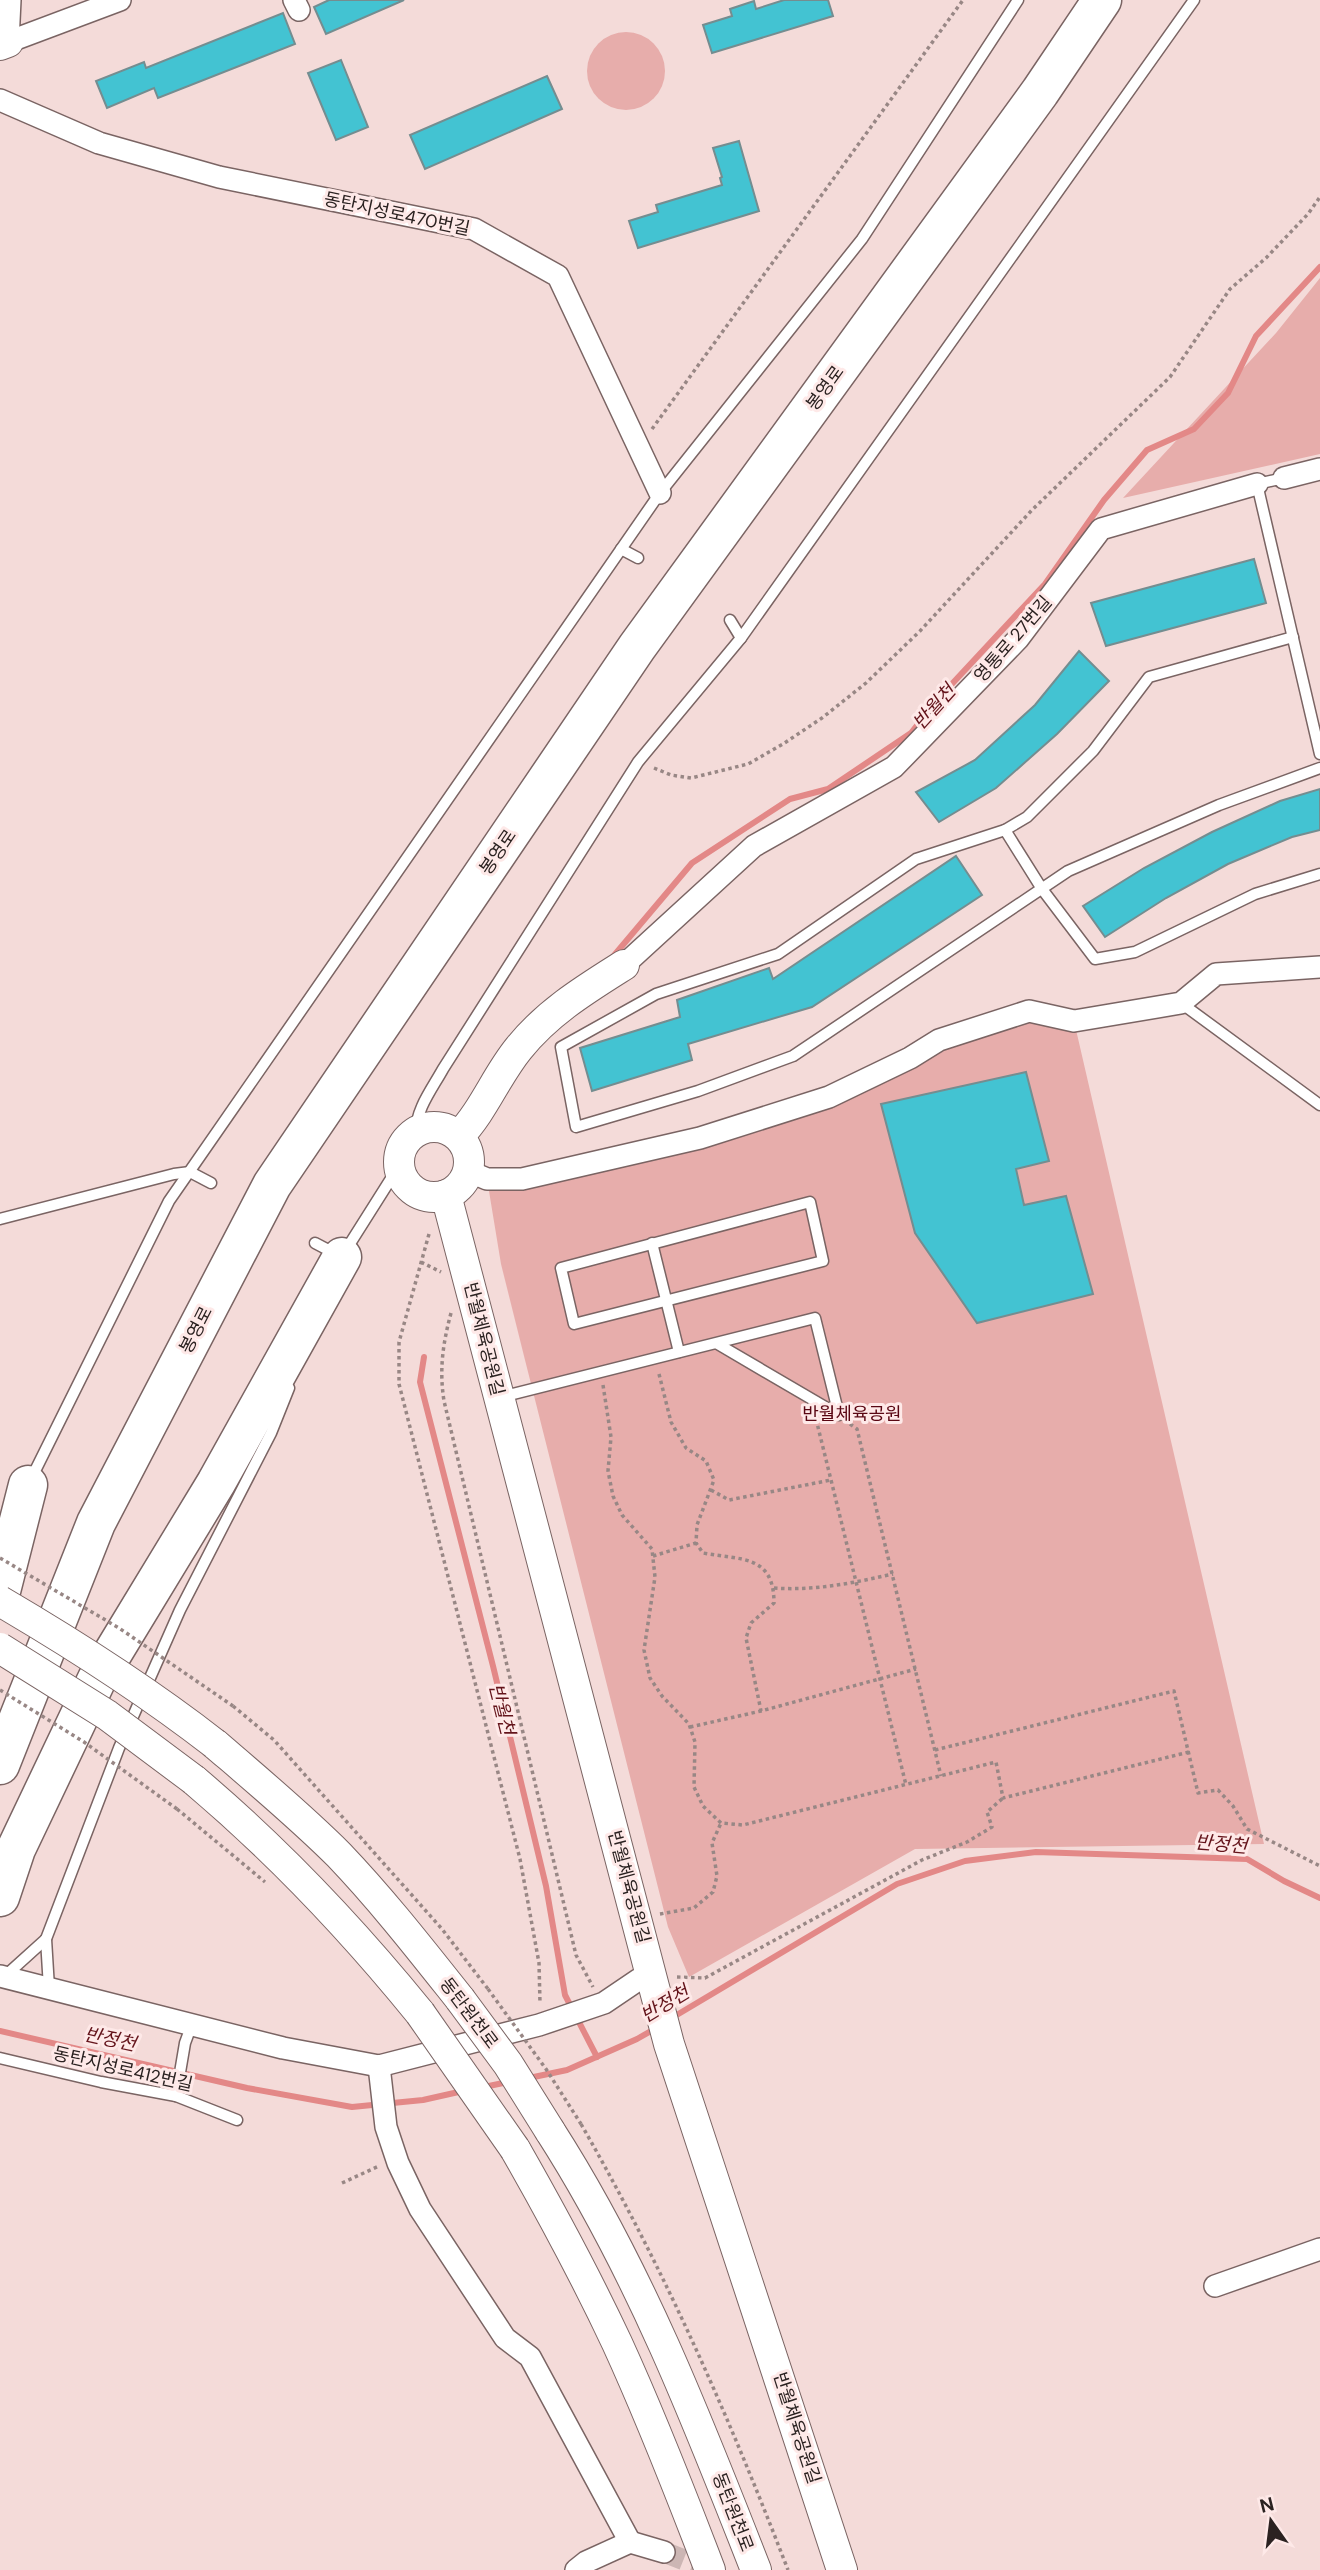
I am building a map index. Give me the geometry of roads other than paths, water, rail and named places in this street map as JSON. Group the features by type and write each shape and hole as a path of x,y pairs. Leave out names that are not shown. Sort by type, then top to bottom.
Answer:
{"highway":[{"name":"봉영로","path":"0,1765 4,1749 96,1523 272,1185 637,647 1040,92 1102,0"},
{"path":"0,1897 16,1849 97,1679 216,1483 328,1250"},
{"path":"0,1595 28,1485"}],"main road":[{"path":"459,1136 471,1124 519,1048 566,1001 624,965"},
{"path":"433,1126 442,1127 459,1136 468,1152 468,1171 460,1186 446,1195 430,1196 416,1191 404,1180 399,1166 401,1150 416,1132 433,1126"},
{"name":"반월체육공원길","path":"446,1195 669,2044 842,2570"},
{"name":"동탄원천로","path":"0,1601 64,1638 158,1699 280,1799 339,1856 460,1998 508,2064 584,2186 648,2307 701,2429 756,2570"},
{"path":"0,1648 107,1715 194,1780 248,1826 368,1949 420,2013 515,2149 556,2222 617,2343 710,2570"}],"street":[{"path":"3,46 10,0"},
{"path":"3,46 120,0"},
{"name":"동탄지성로470번길","path":"0,100 99,143 219,177 474,229 558,276 660,492"},
{"path":"1284,478 1320,469"},
{"name":"영통로 27번길","path":"624,965 754,846 894,767 1017,639 1101,529 1256,484"},
{"path":"468,1171 487,1180 522,1179 700,1138 829,1097 910,1058 939,1040 1029,1011 1074,1020 1181,1003 1216,974 1320,967"},
{"path":"2,1977 49,1988 189,2034 283,2048 379,2072 599,2005 638,1980 654,1982"},
{"path":"379,2072 386,2127 396,2157 421,2209 505,2337 530,2357 630,2542"},
{"path":"1215,2286 1320,2249"},
{"path":"576,2570 586,2561 630,2542 664,2552"}],"lane":[{"path":"6,1528 169,1201 660,492 862,239 1018,0"},
{"path":"416,1132 422,1105 443,1069 638,762 741,638 1194,0"},
{"path":"1284,478 1256,484 1320,754"},
{"path":"621,549 638,558"},
{"path":"730,620 741,638"},
{"path":"1293,637 1149,677 1093,751 1027,817 1005,830 916,859 778,954 656,994 561,1046 576,1127 698,1091 793,1056 1068,872 1219,805 1320,768"},
{"path":"1005,830 1042,889 1095,959 1135,952 1255,894 1320,874"},
{"path":"1181,1003 1320,1105"},
{"path":"306,1345 328,1250 399,1166"},
{"path":"0,1219 190,1172 211,1183"},
{"path":"810,1202 823,1261 575,1324 561,1268 652,1243 810,1202"},
{"path":"652,1243 679,1352"},
{"path":"499,1398 679,1352 815,1318 839,1415 716,1343"},
{"path":"49,1988 46,1939 119,1748 180,1610 271,1433 291,1382"},
{"path":"2,1977 46,1939"},
{"path":"177,2091 189,2034"},
{"name":"동탄지성로412번길","path":"0,2058 101,2082 177,2091 237,2120"}],"waterway":[{"name":"반월천","path":"611,959 692,863 790,799 828,789 911,733 937,700 1045,584 1104,500 1147,450 1194,429 1228,393 1256,336 1320,267"},
{"name":"반월천","path":"424,1357 420,1382 546,1886 565,1995 597,2057"},
{"name":"반정천","path":"670,2019 897,1884 965,1861 1036,1852 1247,1859 1320,1898"},
{"name":"반정천","path":"529,2078 567,2070 658,2027"},
{"name":"반정천","path":"0,2031 247,2088 352,2107 423,2100 463,2091"},
{"name":"반정천","path":"484,2087 508,2082"}],"tunnel":[{"path":"664,2552 709,2570"}],"park label":[{"name":"반월체육공원","path":"852,1414"}]}
